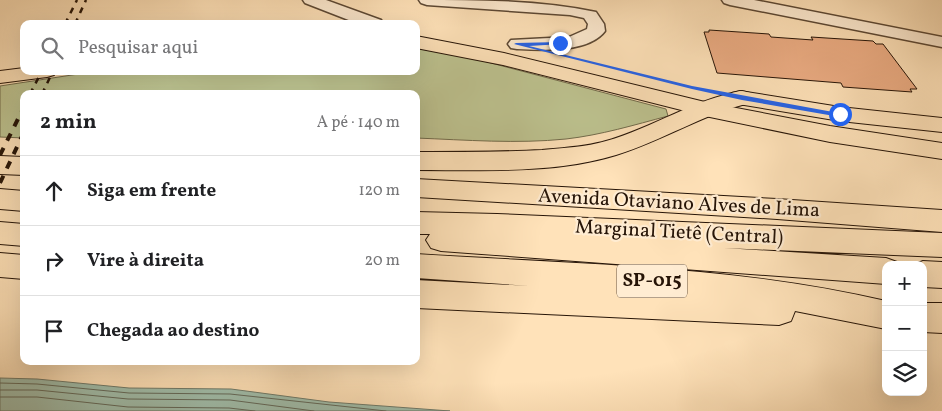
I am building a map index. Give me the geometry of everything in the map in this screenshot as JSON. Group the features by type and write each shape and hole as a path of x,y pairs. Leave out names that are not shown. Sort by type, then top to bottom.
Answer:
{"main road":[{"path":"420,31 516,44 742,98 840,114 942,125"},
{"path":"420,43 504,59 705,110 830,134 942,151"},
{"path":"0,69 20,67"},
{"path":"0,77 20,74"},
{"path":"420,162 510,160 568,156 608,149 647,136 730,100 742,98"},
{"path":"0,165 20,166"},
{"name":"Avenida Otaviano Alves de Lima","path":"420,188 942,220"},
{"path":"0,199 20,202"},
{"name":"Marginal Tietê (Central)","path":"420,223 488,223 739,237 942,245"},
{"path":"0,233 20,235"},
{"path":"420,238 882,271"},
{"path":"0,265 20,267"},
{"name":"SP-015","path":"420,266 682,283 740,289 817,301 882,314"},
{"path":"927,274 942,275"},
{"name":"SP-015","path":"420,294 882,315"},
{"path":"927,317 942,318"}],"street":[{"path":"312,0 324,12 358,20"},
{"path":"427,0 571,10 590,15 596,24 596,31 582,39 560,43 516,44"},
{"path":"730,0 942,42"}],"green space":[{"path":"420,48 453,53 666,109 668,116 605,132 566,139 473,141 420,138 420,90 20,90 20,138 0,137 0,86 72,75 420,75"}],"water":[{"path":"0,378 37,379 129,388 231,389 329,402 450,411 0,411"}],"building":[{"path":"709,30 769,34 771,37 813,40 811,37 873,41 876,44 883,44 917,89 910,89 912,92 843,87 841,83 717,73 704,32 709,32"}],"railway":[{"path":"67,20 77,0"},
{"path":"77,20 86,0"},
{"path":"32,90 40,75"},
{"path":"44,90 51,75"},
{"path":"0,155 20,115"},
{"path":"0,183 20,140"}],"route":[{"path":"560,43 516,44 692,88 840,114"}]}
